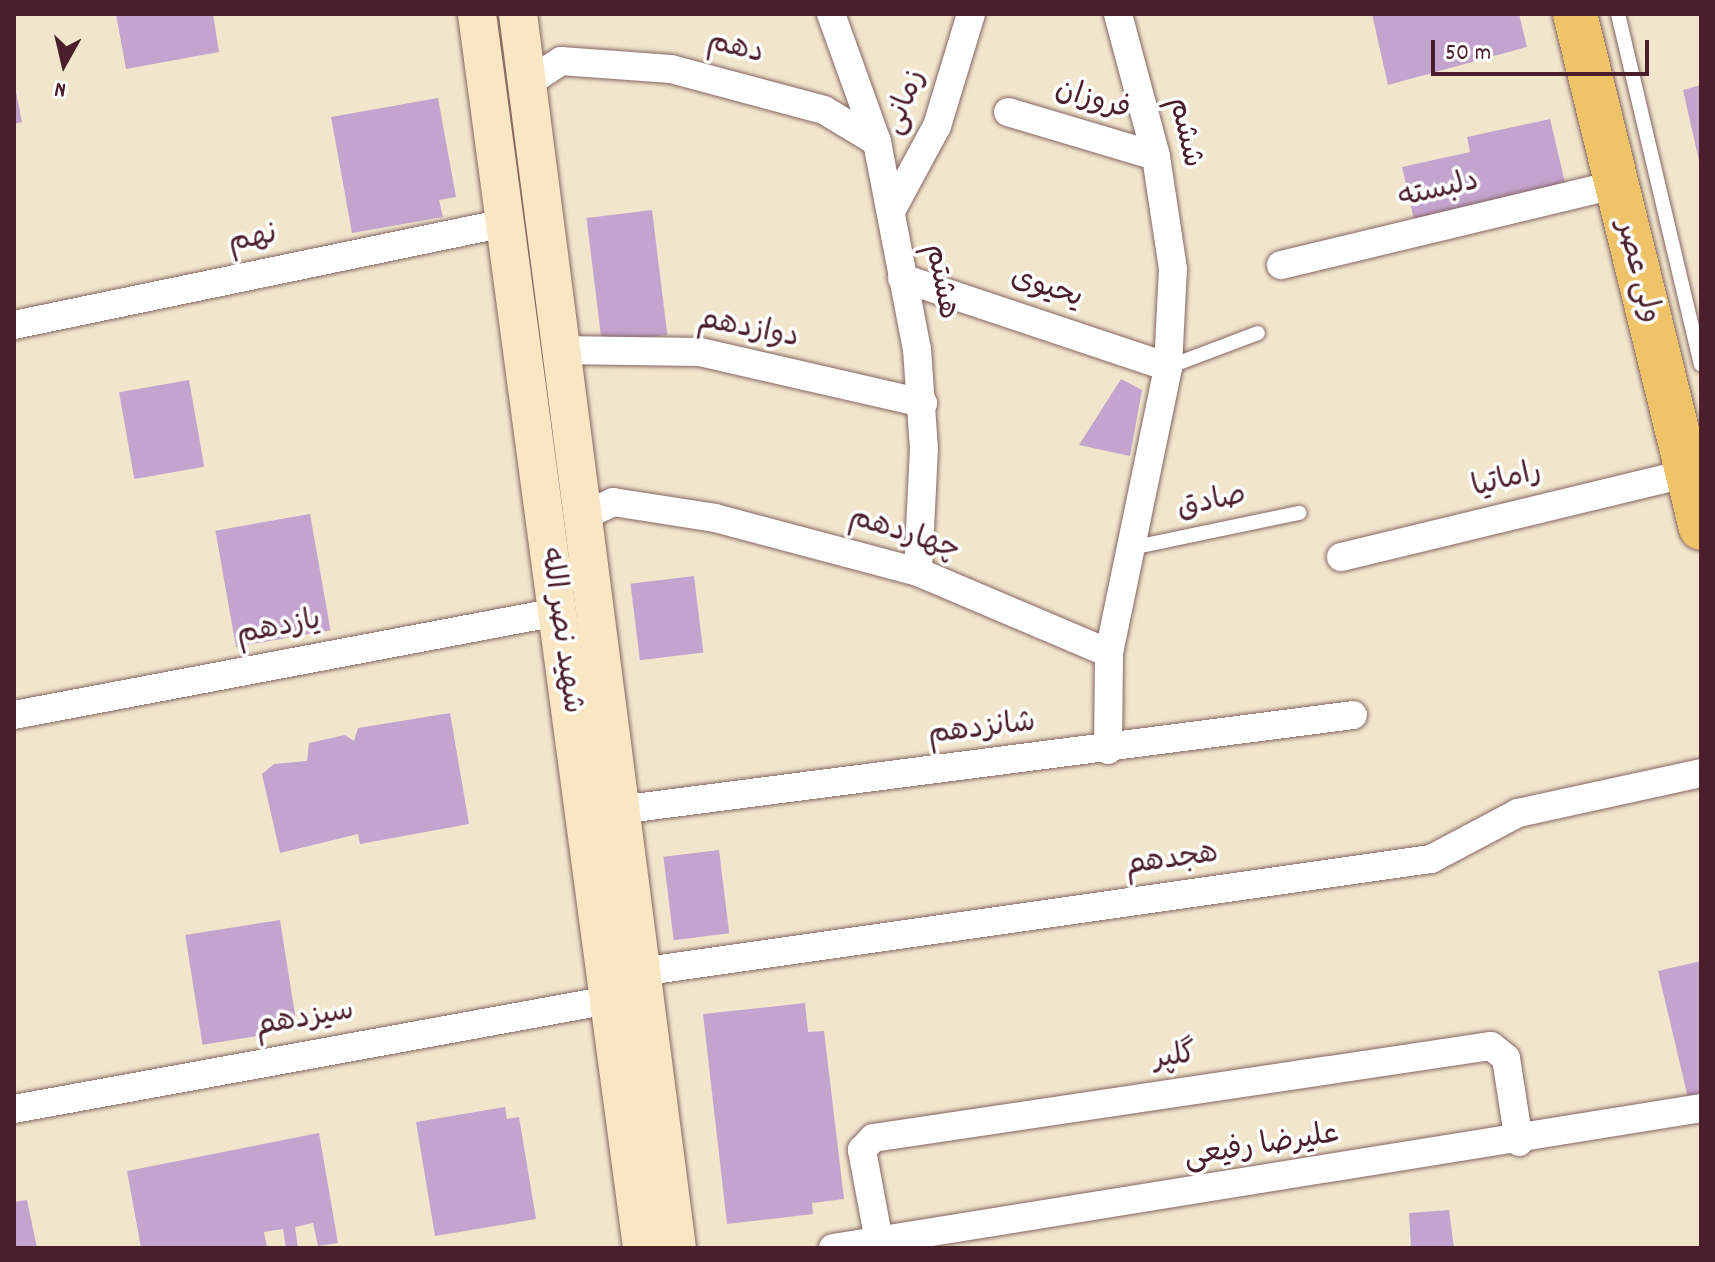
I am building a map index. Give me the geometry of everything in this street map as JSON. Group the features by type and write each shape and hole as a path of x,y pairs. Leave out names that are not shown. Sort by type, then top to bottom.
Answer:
{"main road":[{"name":"شهید نصر الله","path":"477,14 642,1248"},
{"name":"شهید نصر الله","path":"518,14 579,518 677,1248"},
{"name":"ولی عصر","path":"1575,14 1613,185 1701,528"}],"street":[{"name":"هشتم","path":"831,14 877,142 923,403 918,572"},
{"name":"زمانی","path":"891,211 937,126 971,14"},
{"name":"ششم","path":"1109,653 1136,547 1168,367 1173,269 1156,156 1118,14"},
{"name":"دهم","path":"526,84 561,61 671,69 824,110 877,142"},
{"name":"فروزان","path":"1008,112 1156,156"},
{"name":"دلبسته","path":"1281,265 1613,185"},
{"name":"نهم","path":"14,325 505,223"},
{"name":"یحیوی","path":"902,278 1168,367"},
{"name":"دوازدهم","path":"558,350 700,352 923,403"},
{"name":"راماتیا","path":"1341,557 1689,473"},
{"name":"چهاردهم","path":"579,518 599,503 663,507 918,572 1109,653"},
{"name":"یازدهم","path":"14,715 557,612"},
{"path":"1108,750 1109,653"},
{"name":"شانزدهم","path":"619,810 1108,750 1353,715"},
{"name":"هجدهم","path":"640,972 1431,859 1518,813 1701,773"},
{"name":"سیزدهم","path":"14,1109 609,1000"},
{"name":"گلپر","path":"879,1241 862,1150 873,1138 1491,1046 1506,1058 1519,1142"},
{"name":"علیرضا رفیعی","path":"841,1247 1519,1142 1701,1108"}],"lane":[{"path":"1618,14 1701,364"},
{"path":"1168,367 1258,333"},
{"name":"صادق","path":"1136,547 1299,513"}],"building":[{"path":"116,14 213,14 219,52 126,69"},
{"path":"1372,14 1519,14 1527,47 1388,85"},
{"path":"14,82 22,122 14,124"},
{"path":"1701,85 1701,165 1700,165 1683,90"},
{"path":"438,98 456,197 439,200 443,217 352,233 331,117"},
{"path":"1550,119 1567,191 1415,224 1402,167 1470,152 1467,137"},
{"path":"652,210 667,335 602,343 586,218"},
{"path":"1121,379 1142,390 1130,456 1079,445"},
{"path":"189,380 204,467 134,479 119,392"},
{"path":"310,514 330,630 236,647 215,531"},
{"path":"694,576 703,652 640,660 630,584"},
{"path":"450,713 469,824 360,844 358,834 280,853 262,774 274,764 307,761 309,743 345,735 354,741 358,728"},
{"path":"719,850 729,933 674,940 663,857"},
{"path":"280,920 297,1030 203,1045 185,935"},
{"path":"1701,961 1701,1099 1689,1102 1658,971"},
{"path":"805,1003 808,1032 824,1031 844,1199 812,1203 813,1214 727,1224 703,1014"},
{"path":"505,1107 507,1119 519,1117 536,1219 435,1236 416,1122"},
{"path":"319,1133 338,1243 318,1246 313,1223 295,1227 298,1248 286,1248 283,1229 264,1232 267,1248 141,1248 127,1171"},
{"path":"27,1200 37,1248 14,1248 14,1202"},
{"path":"1449,1210 1454,1248 1411,1248 1409,1213"}]}
